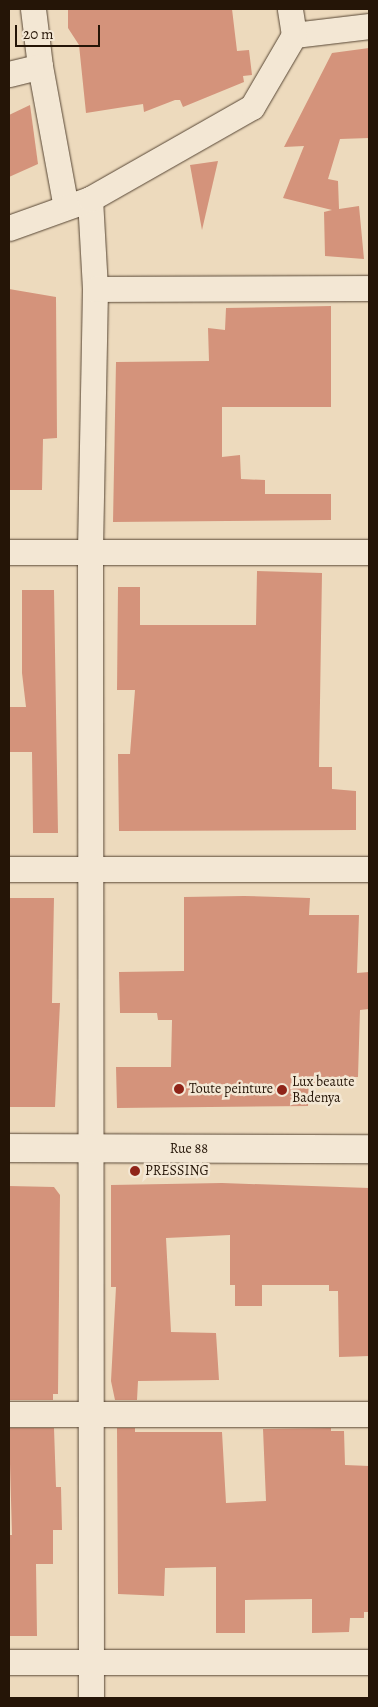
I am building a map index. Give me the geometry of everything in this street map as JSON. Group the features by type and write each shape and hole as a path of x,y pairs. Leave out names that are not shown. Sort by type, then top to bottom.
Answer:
{"main road":[{"name":"Rue 88","path":"9,1148 369,1149"}],"street":[{"path":"33,9 40,66 66,207"},
{"path":"9,228 90,199 252,107 294,36 290,9"},
{"path":"294,36 369,26"},
{"path":"9,74 40,66"},
{"path":"90,199 95,289 90,552 91,1698"},
{"path":"95,289 369,288"},
{"path":"9,552 369,552"},
{"path":"9,869 369,869"},
{"path":"9,1414 369,1414"},
{"path":"9,1662 369,1662"}],"building":[{"path":"68,9 232,9 237,51 249,50 252,75 243,76 244,82 183,107 180,100 175,100 144,112 143,104 86,113 79,45 68,28"},
{"path":"369,48 369,138 340,139 328,179 338,181 339,209 359,206 364,259 325,256 324,212 332,210 283,198 304,146 284,147 332,53"},
{"path":"30,105 38,164 9,177 9,115"},
{"path":"218,161 202,230 190,165"},
{"path":"9,289 56,297 57,438 43,439 42,490 9,490"},
{"path":"331,306 331,407 222,407 222,457 240,455 241,479 265,480 265,494 331,494 331,520 113,522 116,362 209,361 208,328 225,330 226,308"},
{"path":"257,571 322,573 319,767 332,767 332,789 356,791 356,830 119,831 118,754 130,754 135,690 117,690 118,587 140,587 140,625 256,625"},
{"path":"22,590 54,590 58,833 33,833 32,752 9,752 9,707 26,707 22,673"},
{"path":"184,897 310,898 309,915 359,915 357,973 369,972 369,1009 360,1010 358,1077 321,1077 321,1083 309,1083 308,1106 117,1108 116,1067 171,1067 172,1020 158,1020 157,1013 120,1013 119,972 184,971"},
{"path":"9,898 54,898 52,1003 60,1003 55,1107 9,1107"},
{"path":"222,1183 369,1188 369,1356 339,1357 338,1291 329,1291 329,1285 262,1285 262,1306 235,1306 235,1285 230,1285 230,1235 166,1238 171,1332 216,1333 219,1380 138,1381 137,1400 115,1400 111,1381 116,1287 111,1287 111,1185"},
{"path":"9,1186 54,1187 60,1195 58,1394 53,1394 53,1400 9,1400"},
{"path":"9,1428 54,1428 56,1487 61,1487 62,1530 53,1530 53,1564 36,1564 37,1636 9,1636 9,1535 12,1535"},
{"path":"117,1428 135,1428 135,1432 222,1432 226,1503 266,1501 263,1429 331,1428 331,1431 344,1431 345,1465 369,1466 369,1612 364,1612 364,1618 350,1618 349,1632 312,1633 312,1599 245,1600 245,1633 216,1633 216,1567 165,1568 164,1596 118,1594"}],"place":[{"name":"Toute peinture","path":"179,1089"},
{"name":"Lux beaute Badenya","path":"282,1090"},
{"name":"PRESSING","path":"135,1171"}]}
